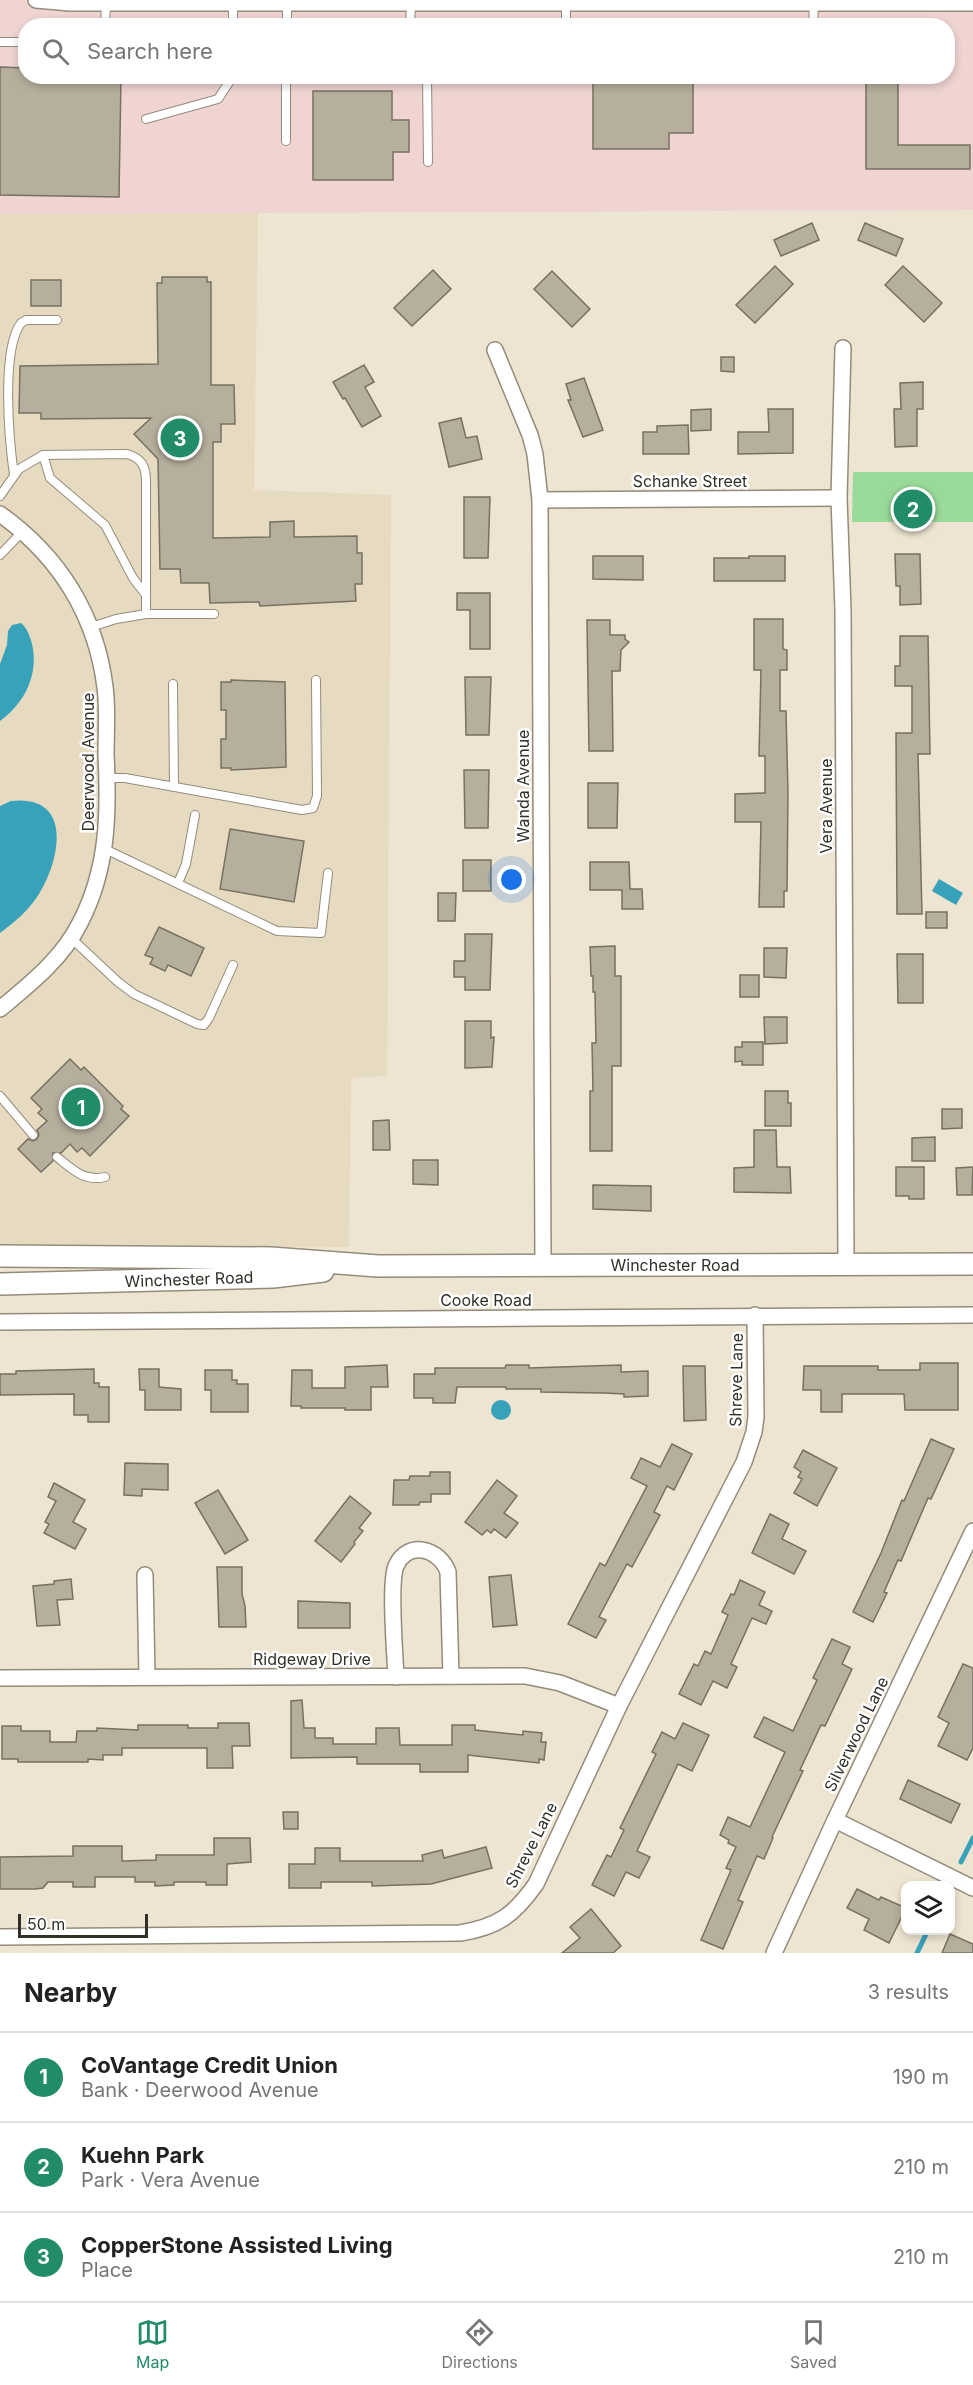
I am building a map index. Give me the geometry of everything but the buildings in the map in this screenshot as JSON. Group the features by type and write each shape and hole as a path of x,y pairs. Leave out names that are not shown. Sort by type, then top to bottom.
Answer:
{"main road":[{"name":"Winchester Road","path":"0,1256 271,1258 378,1266 973,1264"},
{"name":"Winchester Road","path":"0,1284 273,1276 378,1266"}],"street":[{"path":"36,0 106,3 287,4 387,2 411,4 973,3"},
{"name":"Vera Avenue","path":"843,348 839,498 843,610 846,1264"},
{"name":"Wanda Avenue","path":"495,350 530,435 535,454 540,500 543,1265"},
{"name":"Schanke Street","path":"540,500 839,498"},
{"name":"Deerwood Avenue","path":"0,514 23,531 59,570 78,599 92,627 101,658 106,690 108,778 105,849 93,897 71,938 45,971 0,1009"},
{"name":"Cooke Road","path":"0,1322 973,1315"},
{"name":"Shreve Lane","path":"0,1937 460,1933 490,1927 504,1920 516,1910 536,1884 619,1706 744,1462 753,1432 757,1401 755,1316"},
{"name":"Silverwood Lane","path":"774,1953 973,1531"},
{"path":"396,1677 393,1576 401,1558 409,1552 418,1550 436,1554 444,1562 448,1572 451,1676"},
{"path":"145,1575 147,1677"},
{"name":"Ridgeway Drive","path":"0,1678 451,1676 540,1678 560,1683 619,1706"},
{"path":"835,1820 973,1888"}],"lane":[{"path":"233,2 233,18"},
{"path":"105,18 106,3"},
{"path":"287,4 287,18"},
{"path":"410,18 411,4"},
{"path":"566,4 566,18"},
{"path":"813,18 814,4"},
{"path":"0,42 18,42"},
{"path":"146,119 218,99 227,84"},
{"path":"286,84 286,141"},
{"path":"427,84 428,162"},
{"path":"14,474 11,454 9,362 12,339 21,322 57,321"},
{"path":"0,496 14,474 27,462 43,455 127,454 136,456 143,463 146,481 146,614"},
{"path":"43,455 50,478 105,525 134,578 146,594"},
{"path":"0,555 23,531"},
{"path":"92,627 116,619 146,614 214,614"},
{"path":"108,778 125,778 302,810 313,808 317,796 316,680"},
{"path":"173,684 174,788"},
{"path":"178,883 186,864 195,815"},
{"path":"105,849 277,931 321,933 328,873"},
{"path":"71,938 126,988 197,1024 204,1025 209,1018 233,965"},
{"path":"0,1096 33,1135"},
{"path":"57,1156 78,1174 87,1178 105,1178"}],"shaded area":[{"path":"0,0 973,0 973,210 0,214"},
{"path":"258,212 254,490 391,495 387,1076 351,1078 349,1247 0,1244 0,214"}],"green space":[{"path":"853,472 973,472 973,522 852,522"}],"water":[{"path":"21,623 28,632 32,644 34,655 32,677 17,706 0,721 0,664 7,645 8,631 12,625"},
{"path":"11,801 31,802 45,808 53,818 57,832 56,847 53,864 39,894 11,925 0,933 0,806"},
{"path":"939,879 963,893 956,905 932,891"},
{"path":"501,1400 508,1403 511,1410 508,1417 501,1420 494,1417 491,1410 494,1403"}],"waterway":[{"path":"961,1862 973,1838"},
{"path":"917,1953 926,1935"}],"place":[{"name":"CopperStone Assisted Living","path":"180,438"},
{"name":"Kuehn Park","path":"913,509"},
{"name":"CoVantage Credit Union","path":"81,1107"}]}
